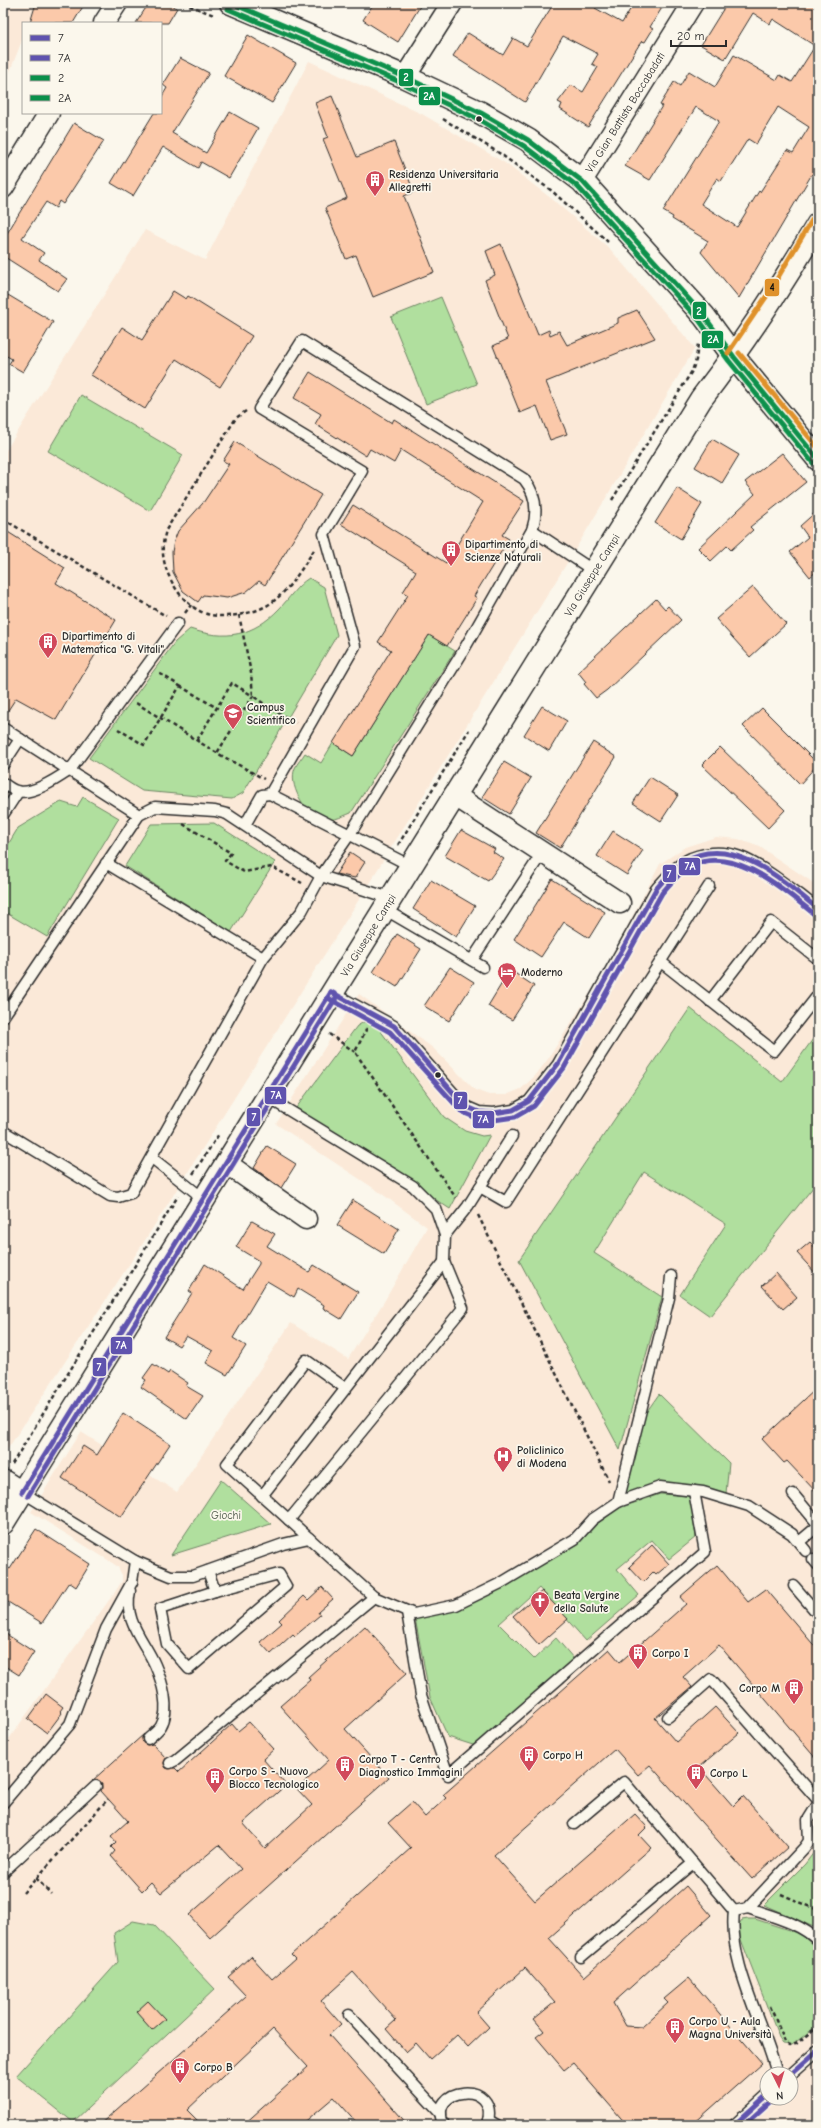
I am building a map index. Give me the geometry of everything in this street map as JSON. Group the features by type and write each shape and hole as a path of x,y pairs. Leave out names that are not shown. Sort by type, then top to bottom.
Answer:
{"street":[{"path":"105,22 116,3"},
{"path":"406,77 452,3"},
{"name":"Via Gian Battista Boccabadati","path":"582,181 693,3"},
{"path":"224,10 406,77 501,124 528,140 582,181 704,316 734,357 818,459"},
{"path":"3,188 48,114"},
{"name":"Via Giuseppe Campi","path":"3,1523 331,992 701,399 734,357 774,298 818,224"},
{"path":"454,795 620,903"},
{"path":"226,1163 306,1219"},
{"path":"7,1472 22,1492"}],"lane":[{"path":"3,1132 102,1191 118,1197 131,1193 263,958 299,915 321,876 350,834 462,653 532,530 535,513 534,495 524,479 302,341 259,409 362,471 324,534 355,646 273,789 262,795 245,825"},
{"path":"532,530 594,571"},
{"path":"3,815 18,792 46,785 70,770 178,624"},
{"path":"3,728 139,814"},
{"path":"3,765 20,739"},
{"path":"3,783 18,792"},
{"path":"273,789 350,834 410,866"},
{"path":"3,1017 139,814 155,807 215,811 227,814 321,876 387,904 484,967"},
{"path":"472,960 542,853"},
{"path":"331,992 394,1026 465,1106 479,1112 494,1113 513,1110 529,1101 558,1064 656,888 672,872 690,858 716,853 734,854 752,860 818,909"},
{"path":"106,863 263,958"},
{"path":"480,1187 506,1202 709,886"},
{"path":"710,1001 772,922 818,959"},
{"path":"661,962 774,1051 818,995"},
{"path":"267,1097 413,1186 436,1209 445,1235 444,1262 463,1308 289,1520"},
{"path":"445,1235 468,1206 512,1136"},
{"path":"152,1158 204,1199"},
{"path":"262,1496 444,1262"},
{"path":"618,1502 670,1298 671,1276"},
{"path":"345,1388 306,1360 227,1464 374,1597 407,1612 414,1614 456,1606 501,1583 575,1539 593,1520 618,1502 660,1487 694,1491 749,1506 792,1534 806,1551"},
{"path":"407,1612 421,1695 448,1775 705,1552 694,1491"},
{"path":"22,1492 135,1561 171,1576 193,1576 283,1544 309,1538"},
{"path":"793,1494 818,1525 799,1542"},
{"path":"135,1561 128,1602 131,1620 155,1665 165,1706 165,1716 161,1726 148,1739"},
{"path":"208,1571 215,1590"},
{"path":"279,1574 286,1586 189,1669 167,1644 160,1609 215,1590 279,1574"},
{"path":"3,1804 70,1724 106,1629 132,1582"},
{"path":"794,1586 818,1614"},
{"path":"170,1763 176,1760 374,1597"},
{"path":"668,1716 712,1679 818,1800"},
{"path":"574,1824 624,1782 734,1911 733,1924 739,1961 775,2066"},
{"path":"3,1872 96,1786"},
{"path":"748,1908 809,1840 808,1820 818,1804"},
{"path":"581,1957 693,1863"},
{"path":"734,1911 748,1908 782,1920 814,1936 818,1941"},
{"path":"349,2015 441,2114 444,2125"},
{"path":"799,2067 818,2050"},
{"path":"441,2114 443,2107 451,2096 464,2092 478,2095 487,2106 487,2122 497,2125"},
{"path":"734,2125 759,2102"},
{"path":"743,2116 751,2125"}],"path":[{"path":"183,3 224,10"},
{"path":"442,119 499,153 552,191 611,245"},
{"path":"609,505 692,371 699,347 697,340"},
{"path":"259,409 245,411 236,418 185,501 171,519 163,542 165,567 171,581 178,592 191,605 211,615 240,615 275,601 298,574 324,534"},
{"path":"3,519 178,624"},
{"path":"217,753 253,696 251,673 240,615"},
{"path":"147,665 217,708"},
{"path":"196,740 232,683 267,706 307,729"},
{"path":"105,721 144,745 180,686"},
{"path":"124,696 273,789"},
{"path":"391,856 471,728"},
{"path":"181,822 231,853 226,861 244,872 272,868 313,889"},
{"path":"355,1052 374,1015"},
{"path":"327,1033 355,1052 456,1198 478,1215 618,1502"},
{"path":"7,1472 186,1184 220,1132"},
{"path":"24,1893 108,1799"},
{"path":"36,1878 51,1894"},
{"path":"767,1888 818,1910"},
{"path":"767,1999 785,2042 788,2044 796,2044 818,2026"}],"shaded area":[{"path":"3,3 36,3 29,22 22,22 22,41 3,89"},
{"name":"Campus Scientifico","path":"309,61 422,114 505,163 552,199 610,249 695,348 572,555 355,906 142,1245 3,1456 3,455 145,230 205,260"},
{"name":"Policlinico di Modena","path":"716,837 738,839 760,847 818,886 818,2125 3,2125 3,1747 122,1581 122,1575 118,1567 31,1512 81,1432 177,1492 291,1323 348,1359 385,1300 427,1227 378,1191 276,1124 359,994 433,1048 475,1090 489,1095 506,1095 521,1089 535,1076 548,1059 604,971 660,864 685,847"}],"green space":[{"path":"441,297 477,384 426,404 391,317"},
{"path":"81,395 183,455 150,511 48,451"},
{"path":"309,578 324,587 337,635 243,793 232,799 142,791 89,758 175,642 190,629 215,635 238,634 249,630 269,618 283,605 300,585"},
{"path":"429,635 455,651 351,813 335,819 327,820 313,815 303,804 296,789 293,775 297,764 305,753 321,763 333,743 353,756"},
{"path":"83,797 119,818 47,937 3,911 3,853 18,828 61,802 77,807"},
{"path":"214,823 275,862 231,932 125,866 151,824"},
{"path":"690,1008 782,1082 818,1032 818,1181 710,1316 680,1295 726,1224 644,1172 594,1253 662,1297 620,1450 519,1260"},
{"path":"364,1022 377,1026 444,1117 465,1131 482,1136 490,1135 450,1209 296,1108 357,1026"},
{"path":"659,1394 729,1463 726,1493 659,1482 623,1495 643,1417"},
{"name":"Giochi","path":"221,1480 271,1524 171,1555"},
{"path":"660,1494 690,1496 696,1537 669,1559 652,1540 617,1569 639,1595 586,1641 539,1588 499,1624 534,1659 556,1638 574,1659 476,1746 448,1737 430,1697 415,1618 458,1610 504,1587 578,1544 597,1524 619,1508"},
{"path":"818,1847 818,1929 764,1905 805,1864"},
{"path":"755,1919 801,1934 818,1950 818,2025 792,2045 783,2044 780,2040 740,1937 739,1924 742,1920"},
{"path":"133,1921 154,1925 215,1989 73,2122 16,2076 118,1962 114,1933"}],"building":[{"path":"36,3 85,3 74,22 30,22"},
{"path":"149,3 166,3 177,8 168,23 137,22"},
{"path":"374,3 422,3 398,42 363,20"},
{"path":"554,3 598,3 595,8 622,23 634,3 665,3 650,27 653,29 645,42 642,41 639,45 588,127 560,109 562,104 558,102 571,85 583,92 598,67 592,64 598,54 563,36 525,102 453,56 468,33 503,55 513,38 527,46"},
{"path":"727,3 818,3 818,177 812,174 739,298 701,252 708,241 672,219 673,217 663,211 719,121 696,107 650,180 625,166 662,106 660,105 674,82 680,86 689,71 715,87 734,55 777,80 780,75 792,82 815,46 773,19 770,24 753,13 725,59 701,45","holes":["778,107 809,127 793,153 787,150 737,227 701,204 717,178 721,181 748,139 756,144"]},
{"path":"248,35 296,63 272,103 224,76"},
{"path":"180,58 209,73 172,133 206,153 230,112 258,128 229,178 201,162 198,168 163,147 133,196 111,183 153,114 162,114 162,96 167,88 163,85"},
{"name":"Residenza Universitaria Allegretti","path":"332,96 357,157 394,142 414,192 404,196 434,272 373,297 356,255 346,259 325,208 347,198 323,139 328,137 315,103"},
{"path":"74,123 104,141 63,204 59,201 56,208 46,202 22,238 44,253 39,260 67,279 58,291 3,256 3,240"},
{"path":"501,244 538,335 549,330 550,335 559,331 567,345 618,323 618,318 637,310 655,338 546,382 567,434 550,440 537,406 520,413 493,346 508,339 485,280 495,275 486,251"},
{"path":"173,291 186,299 188,296 252,336 220,387 176,359 145,409 91,375 122,327 142,340"},
{"path":"8,295 53,322 23,372 9,364 12,359 3,354 3,303"},
{"name":"Dipartimento di Scienze Naturali","path":"310,372 392,423 394,419 524,501 502,535 509,539 474,596 477,598 447,646 429,635 353,756 333,743 391,650 378,642 408,595 403,592 416,571 341,524 353,505 446,563 483,502 401,450 394,463 370,449 366,456 315,424 321,414 294,398"},
{"path":"712,439 739,455 722,483 695,467"},
{"path":"235,442 321,495 265,585 259,581 246,592 227,598 203,595 198,602 183,591 173,572 172,552 174,541 178,531 203,503 229,464 223,461"},
{"path":"782,453 806,482 750,527 753,530 731,550 727,546 711,561 698,548 755,494 745,482"},
{"path":"677,488 702,504 681,539 655,523"},
{"path":"818,510 818,570 810,577 790,552 808,537 800,526"},
{"name":"Dipartimento di Matematica \"G. Vitali\"","path":"3,529 65,568 56,583 116,620 56,720 16,698 3,718"},
{"path":"753,587 786,624 750,657 716,619"},
{"path":"656,599 665,609 668,606 681,620 607,690 596,698 584,684 586,682 578,672"},
{"path":"542,706 567,721 549,751 524,735"},
{"path":"762,708 818,764 800,784 743,726"},
{"path":"593,742 616,757 560,848 536,833"},
{"path":"720,747 785,810 768,828 702,765"},
{"path":"504,762 531,778 509,814 482,797"},
{"path":"650,777 678,795 661,821 633,803"},
{"path":"461,830 495,849 493,852 504,859 488,881 445,856"},
{"path":"613,831 643,850 627,875 597,856"},
{"path":"350,852 365,862 355,878 336,874"},
{"path":"552,879 605,912 589,938 564,922 541,957 514,939"},
{"path":"431,880 475,906 456,937 413,909"},
{"path":"397,934 421,949 397,987 373,972"},
{"path":"450,967 474,982 449,1021 424,1006"},
{"path":"510,970 534,986 512,1020 488,1006"},
{"path":"267,1146 296,1164 281,1188 254,1168"},
{"path":"353,1200 399,1229 384,1254 337,1225"},
{"path":"252,1221 275,1234 267,1246 309,1272 314,1265 358,1292 341,1319 323,1308 324,1305 298,1289 294,1297 267,1281 233,1338 246,1346 227,1375 206,1363 213,1351 186,1336 179,1346 164,1337 192,1293 189,1291 205,1264 243,1289 259,1264 259,1261 236,1247"},
{"path":"810,1242 818,1251 818,1276 797,1253"},
{"path":"776,1273 797,1297 783,1309 762,1286"},
{"path":"153,1364 168,1374 170,1371 188,1383 186,1386 203,1396 187,1419 141,1387 146,1380 143,1378"},
{"path":"818,1387 818,1494 787,1461 784,1463 762,1439"},
{"path":"123,1413 170,1444 121,1517 62,1478 83,1446 97,1455"},
{"path":"36,1529 90,1564 76,1587 69,1582 42,1623 3,1599 3,1564 10,1569"},
{"path":"652,1545 669,1564 656,1575 653,1572 643,1582 629,1567"},
{"path":"717,1565 748,1602 766,1589 818,1650 818,1761 719,1645 683,1677 692,1687 655,1718 676,1742 715,1707 739,1733 699,1767 733,1806 743,1796 788,1847 752,1879 650,1765 638,1775 615,1749 494,1855 535,1901 635,1814 647,1827 639,1835 651,1848 549,1938 584,1977 686,1886 711,1915 613,2003 626,2026 642,2027 668,2003 664,1999 689,1978 762,2063 692,2125 627,2125 573,2063 564,2070 536,2037 544,2031 534,2019 555,2002 525,1968 476,2012 489,2027 468,2047 457,2035 430,2059 416,2043 406,2052 386,2029 396,2020 353,1972 321,2001 341,2024 329,2035 408,2125 359,2125 334,2097 301,2125 243,2125 308,2067 273,2029 187,2110 202,2125 99,2125 246,1996 228,1977 251,1956 272,1979 295,1959 291,1955 411,1848 388,1823 412,1802 425,1817 446,1798 443,1795 609,1649 620,1662 686,1604 680,1597"},
{"path":"322,1587 333,1599 318,1612 320,1615 295,1636 293,1634 271,1654 260,1642 282,1623 279,1620 304,1596 308,1600"},
{"name":"Beata Vergine della Salute","path":"542,1591 568,1619 539,1645 513,1616"},
{"path":"365,1626 407,1673 345,1729 389,1778 210,1938 189,1915 241,1869 219,1845 161,1893 151,1882 142,1891 111,1856 115,1851 111,1847 116,1842 111,1836 128,1821 101,1791 101,1782 98,1780 92,1781 144,1734 142,1738 143,1743 147,1745 153,1744 166,1758 164,1763 166,1768 175,1768 179,1772 232,1724 238,1731 249,1722 274,1749 263,1759 286,1785 243,1823 265,1848 312,1805 297,1789 329,1760 280,1706 310,1680 308,1677"},
{"path":"3,1632 34,1652 19,1675 3,1665"},
{"path":"46,1694 63,1707 60,1711 62,1713 47,1733 28,1719"},
{"path":"148,2001 165,2019 152,2030 136,2012"}],"transit line":[{"name":"2","path":"231,3 405,77 481,113 528,140 582,181 704,316 734,357 818,459"},
{"name":"2A","path":"228,9 402,83 478,119 524,146 577,186 699,320 729,361 813,463"},
{"name":"4","path":"728,353 768,294 812,220"},
{"name":"4","path":"739,353 818,448"},
{"name":"7","path":"331,992 394,1026 465,1106 479,1112 494,1113 513,1110 529,1101 558,1064 656,889 669,874 685,861 703,854 720,853 738,856 773,874 818,909"},
{"name":"7A","path":"328,998 390,1032 462,1112 479,1119 494,1120 515,1117 534,1106 564,1068 662,893 675,878 687,868 707,861 724,861 740,865 757,872 773,882 814,914"},
{"name":"7","path":"22,1492 331,992"},
{"name":"7A","path":"28,1496 337,996"},
{"name":"7","path":"799,2067 818,2050"},
{"name":"7","path":"734,2125 759,2102"},
{"name":"7A","path":"744,2125 765,2106"}],"place":[{"name":"Residenza Universitaria Allegretti","path":"375,197"},
{"name":"Dipartimento di Scienze Naturali","path":"451,567"},
{"name":"Dipartimento di Matematica \"G. Vitali\"","path":"48,659"},
{"name":"Campus Scientifico","path":"233,730"},
{"name":"Moderno","path":"507,989"},
{"name":"Policlinico di Modena","path":"503,1473"},
{"name":"Beata Vergine della Salute","path":"540,1618"},
{"name":"Corpo I","path":"638,1670"},
{"name":"Corpo M","path":"794,1705"},
{"name":"Corpo H","path":"529,1772"},
{"name":"Corpo T - Centro Diagnostico Immagini","path":"345,1782"},
{"name":"Corpo L","path":"696,1790"},
{"name":"Corpo S - Nuovo Blocco Tecnologico","path":"215,1794"},
{"name":"Corpo U - Aula Magna Università","path":"675,2044"},
{"name":"Corpo B","path":"180,2084"}]}
